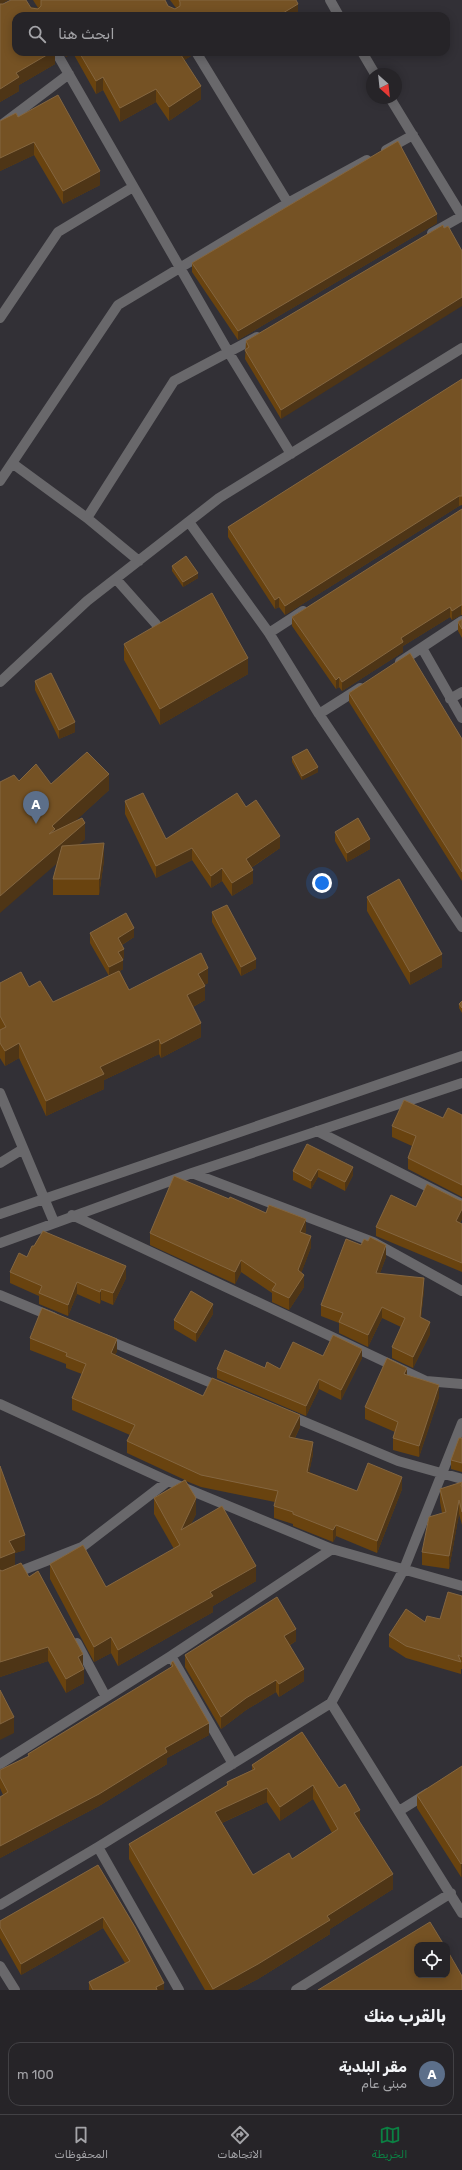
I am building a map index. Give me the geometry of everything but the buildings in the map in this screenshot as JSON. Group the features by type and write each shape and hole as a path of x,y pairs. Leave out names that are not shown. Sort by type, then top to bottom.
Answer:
{"street":[{"path":"330,0 338,12"},
{"path":"58,56 229,353 292,454"},
{"path":"198,56 288,203"},
{"path":"364,56 371,68"},
{"path":"0,126 69,74"},
{"path":"394,104 462,216 421,240"},
{"path":"0,481 118,305 288,203 413,135"},
{"path":"0,318 58,232 134,186"},
{"path":"87,518 174,381 229,353 263,333"},
{"path":"0,682 87,601 219,498 462,348"},
{"path":"12,463 87,518 139,561"},
{"path":"189,522 269,633 319,714 462,927"},
{"path":"116,579 156,624"},
{"path":"269,633 309,608"},
{"path":"390,669 462,621"},
{"path":"422,648 462,718"},
{"path":"319,714 371,681"},
{"path":"450,699 462,692"},
{"path":"0,1214 45,1197 462,1056"},
{"path":"0,1243 72,1215 192,1173 462,1083"},
{"path":"0,1093 45,1197 54,1222"},
{"path":"317,1131 462,1204"},
{"path":"0,1163 23,1149"},
{"path":"192,1173 373,1242 462,1291"},
{"path":"72,1215 426,1381 462,1384"},
{"path":"0,1295 66,1322"},
{"path":"96,1335 228,1390"},
{"path":"0,1404 168,1481 332,1549 462,1586"},
{"path":"280,1412 398,1461 442,1472 462,1479"},
{"path":"0,1905 98,1847 331,1703 404,1569 462,1423"},
{"path":"0,1579 37,1569 82,1547 168,1481"},
{"path":"0,1764 171,1656 332,1549"},
{"path":"72,1635 106,1697"},
{"path":"171,1656 233,1764"},
{"path":"331,1703 451,1893 462,1913"},
{"path":"399,1811 437,1788"},
{"path":"98,1847 179,1990"},
{"path":"296,1990 451,1893"},
{"path":"0,1966 15,1990"}],"place":[{"name":"مقر البلدية","path":"36,824"}]}
